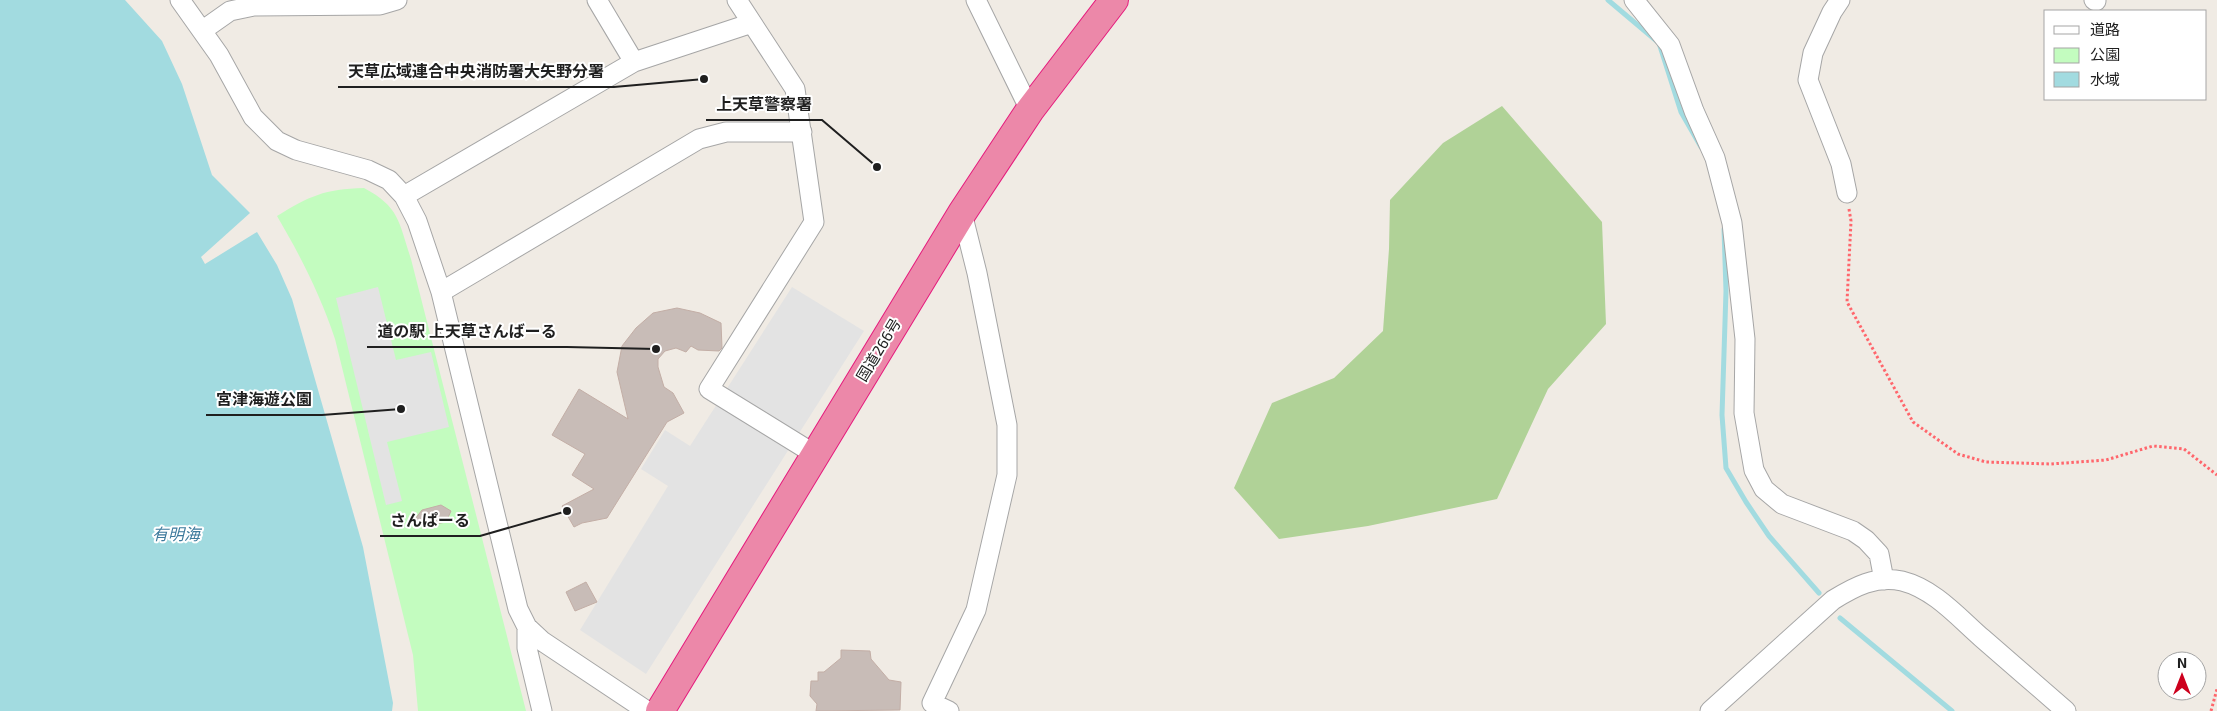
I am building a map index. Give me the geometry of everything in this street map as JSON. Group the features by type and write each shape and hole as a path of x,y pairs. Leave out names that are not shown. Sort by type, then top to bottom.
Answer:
{"highway":[{"name":"国道266号","path":"660,711 962,213 1030,110 1114,0"}],"street":[{"path":"180,0 203,30 253,117 277,141 296,150 368,170 389,180 404,196 417,221 441,292 518,609 527,627 542,641 648,711"},
{"path":"203,30 230,11 254,6 380,5 397,0"},
{"path":"597,0 634,62"},
{"path":"738,0 795,89 814,222 709,389 816,455"},
{"path":"976,0 1030,110"},
{"path":"1634,0 1670,45 1694,111 1716,158 1732,223 1745,339 1744,413 1754,470 1764,489 1782,504 1853,531 1866,540 1879,554 1884,580"},
{"path":"1840,0 1812,53 1808,80 1841,164 1847,193"},
{"path":"404,196 634,62 752,23"},
{"path":"441,292 699,139 726,132 802,132"},
{"path":"949,711 932,704 976,610 1007,474 1007,425 977,273 962,213"},
{"path":"1710,711 1834,600 1851,589 1867,582 1884,580 1900,581 1928,592 2066,711"},
{"path":"527,627 527,648 542,711"}],"path":[{"path":"1847,193 1851,220 1847,302 1913,422 1958,454 1986,462 2051,464 2106,460 2153,446 2184,449 2217,476"},
{"path":"2211,711 2217,689"}],"green space":[{"path":"1502,106 1602,222 1606,324 1548,389 1497,499 1368,526 1279,539 1234,488 1272,403 1334,378 1383,331 1389,249 1390,200 1443,143"},
{"path":"364,188 376,195 392,209 397,217 411,259 526,711 418,711 413,655 335,339 309,276 277,216 299,203 318,195 338,190"}],"shaded area":[{"path":"378,287 396,360 431,352 449,427 387,442 402,501 386,505 336,298"},
{"path":"792,287 864,331 646,674 580,630 668,486 641,469 665,430 690,446"}],"water":[{"name":"有明海","path":"0,0 125,0 162,41 182,84 212,175 250,213 201,257 205,264 257,232 277,265 292,299 363,547 393,703 392,711 0,711"}],"building":[{"path":"677,308 700,313 721,323 722,348 719,351 698,350 691,346 686,352 676,348 665,351 658,359 658,367 664,387 673,393 684,413 667,422 607,518 582,523 574,527 562,506 594,489 572,475 585,454 552,435 579,389 628,419 617,372 622,346 636,328 653,313"},
{"path":"441,505 451,511 446,522 424,526 415,519 422,510"},
{"path":"586,582 597,602 575,611 566,592"},
{"path":"841,650 870,651 871,659 889,680 901,682 900,710 816,711 817,704 810,696 811,681 818,681 818,672 824,672 841,658"}],"waterway":[{"path":"1608,0 1659,43 1681,112 1701,147"},
{"path":"1724,229 1726,291 1722,415 1726,468 1769,536 1819,593"},
{"path":"1840,618 1952,711"}],"place":[{"name":"天草広域連合中央消防署大矢野分署","path":"704,79"},
{"name":"上天草警察署","path":"877,167"},
{"name":"道の駅 上天草さんばーる","path":"656,349"},
{"name":"宮津海遊公園","path":"401,409"},
{"name":"さんぱーる","path":"567,511"}]}
